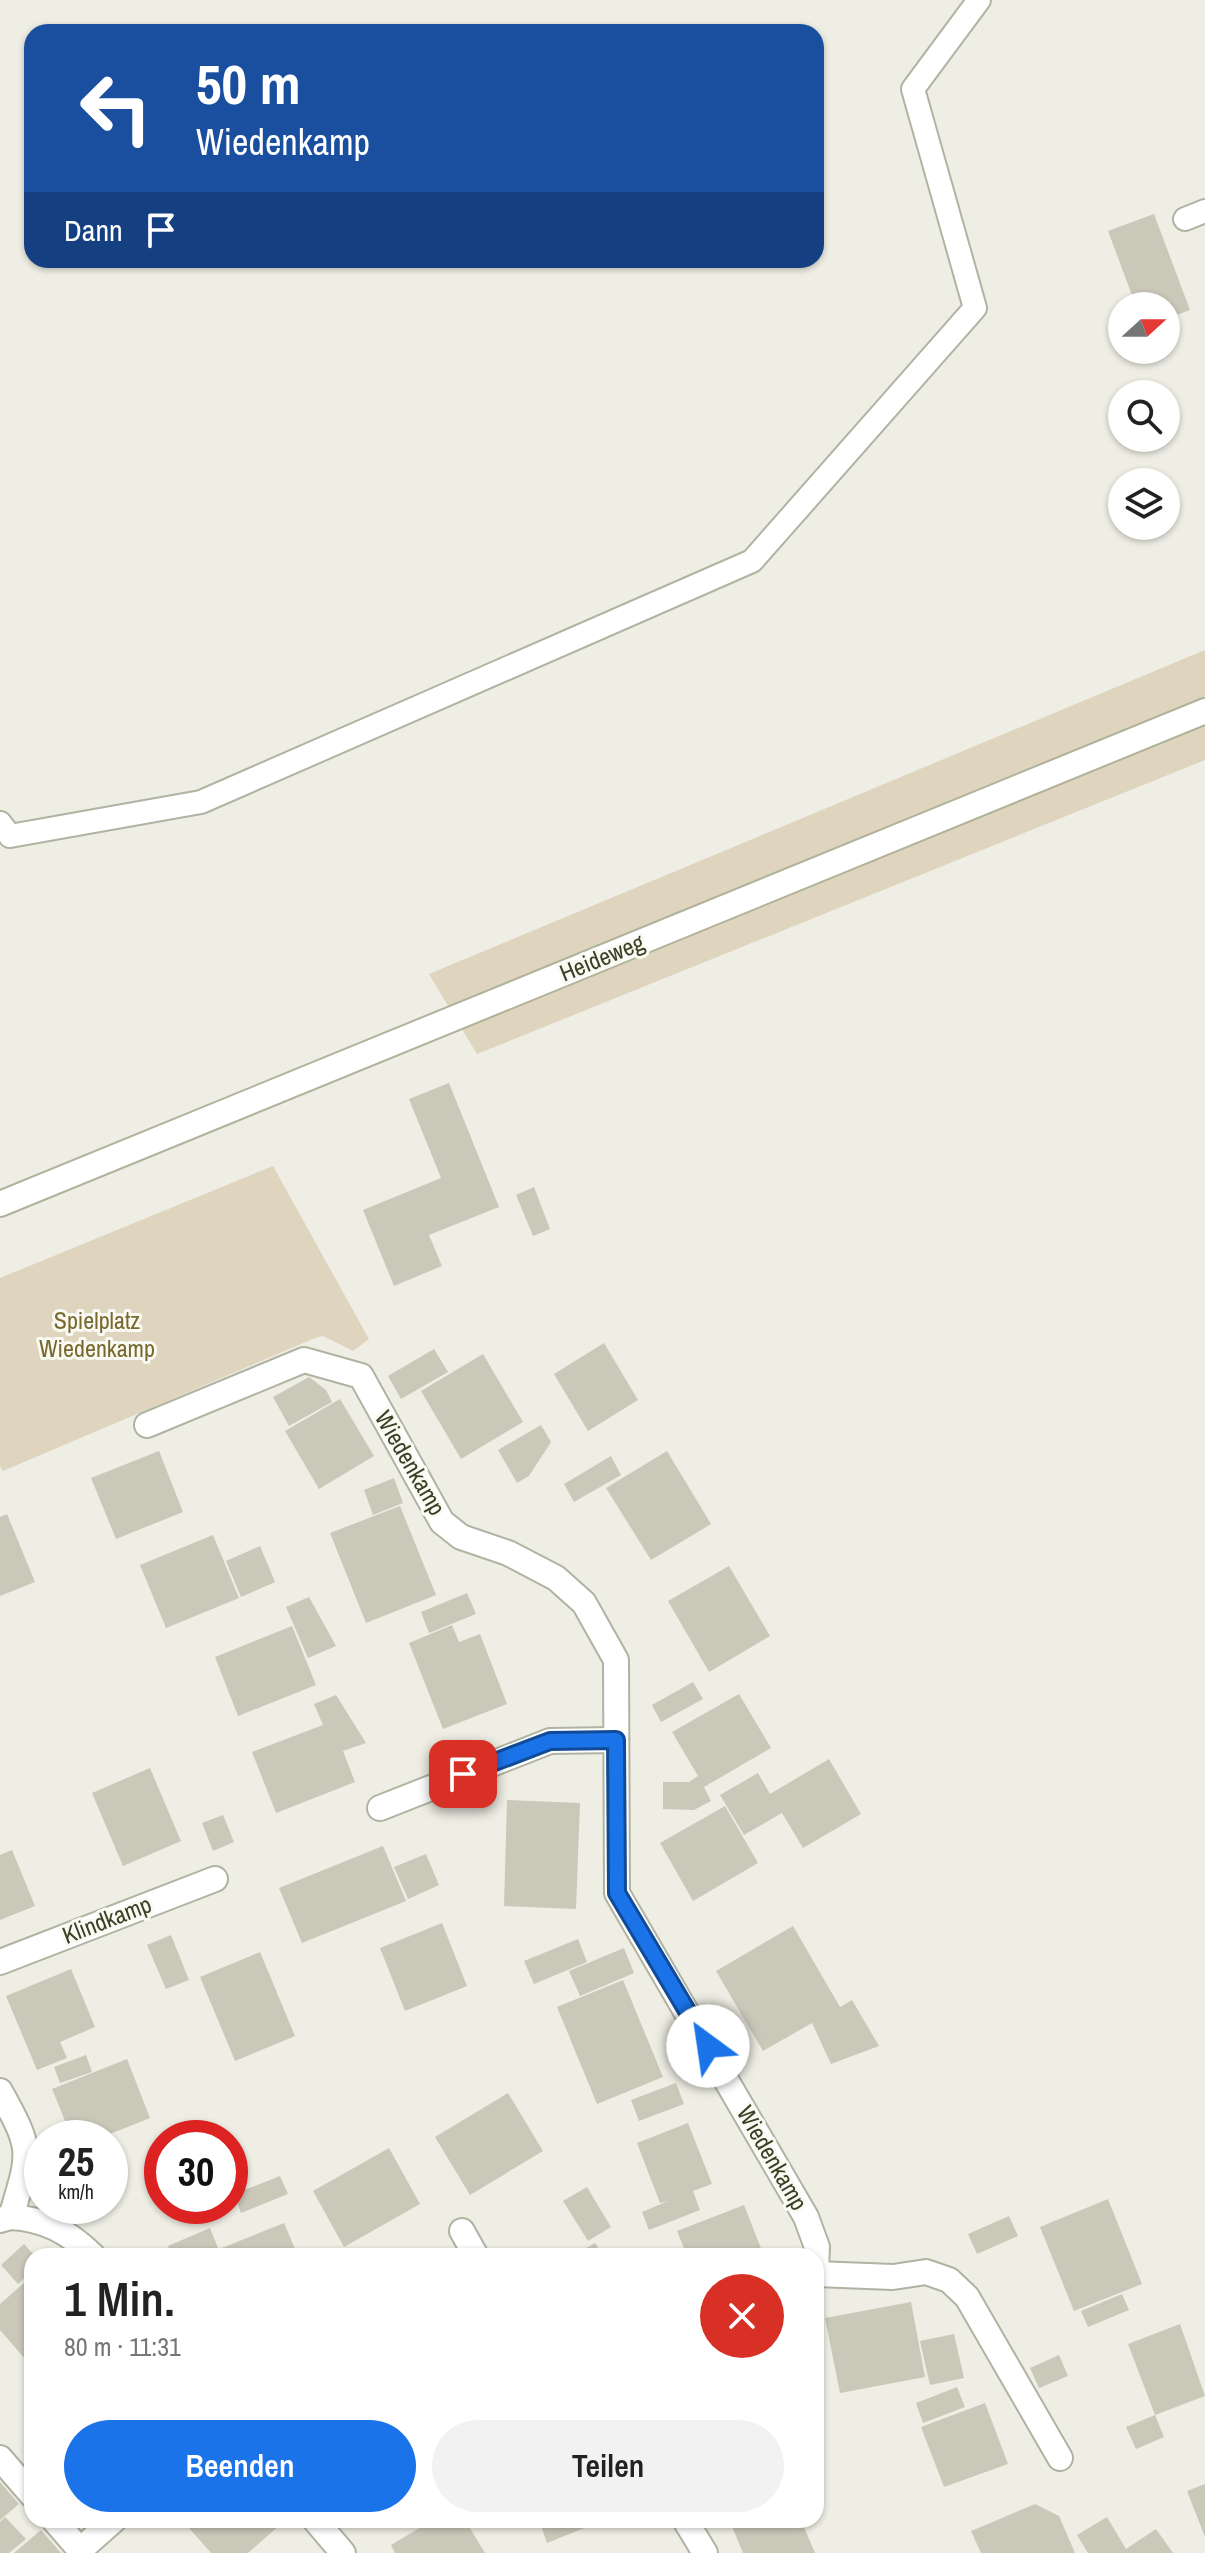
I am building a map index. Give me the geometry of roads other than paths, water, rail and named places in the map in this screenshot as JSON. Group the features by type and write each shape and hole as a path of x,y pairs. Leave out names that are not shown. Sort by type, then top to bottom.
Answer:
{"street":[{"name":"Heideweg","path":"0,1204 1205,711"},
{"name":"Wiedenkamp","path":"147,1425 304,1360 361,1376 442,1522 461,1537 508,1553 556,1578 584,1603 616,1660 617,1893 806,2217 817,2248"},
{"path":"380,1808 550,1741 616,1740"},
{"name":"Klindkamp","path":"0,1962 215,1879"},
{"path":"0,2091 19,2125 28,2159 6,2218 33,2218 47,2223 67,2233 84,2248"},
{"path":"462,2231 472,2248"},
{"name":"Wiedenkamp","path":"824,2273 893,2277 926,2272 949,2280 967,2297 1060,2458"},
{"path":"0,2458 24,2486"},
{"path":"61,2528 82,2551 106,2528"},
{"path":"322,2528 343,2553"},
{"path":"690,2528 705,2553"}],"lane":[{"path":"0,823 10,836 201,802 752,561 975,308 913,89 979,0"}],"park label":[{"name":"Spielplatz Wiedenkamp","path":"97,1335"}]}
